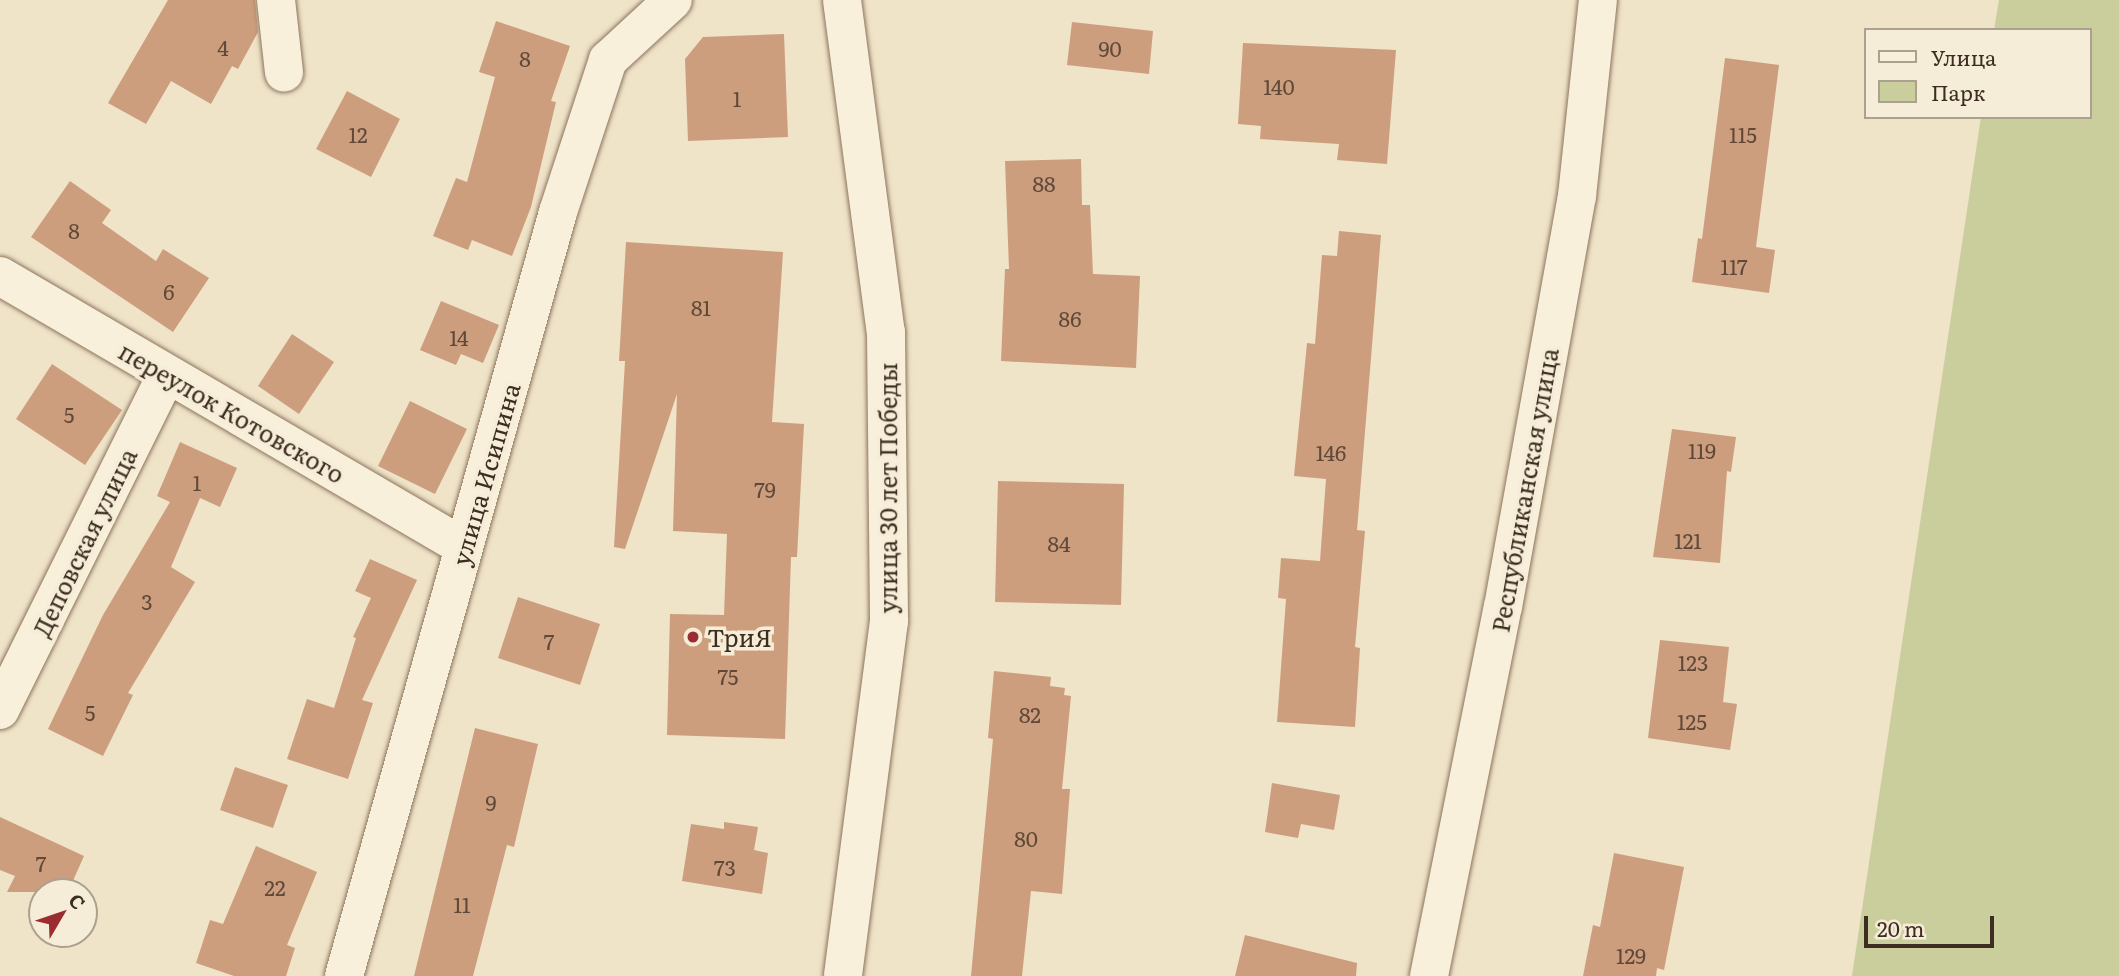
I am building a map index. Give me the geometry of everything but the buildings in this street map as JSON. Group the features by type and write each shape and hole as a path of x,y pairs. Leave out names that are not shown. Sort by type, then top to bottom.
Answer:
{"street":[{"path":"276,0 284,73"},
{"name":"улица Исипина","path":"344,976 558,212 608,60 673,0"},
{"name":"улица 30 лет Победы","path":"842,0 886,332 889,621 843,976"},
{"name":"Республиканская улица","path":"1429,976 1503,607 1577,196 1598,0"},
{"name":"переулок Котовского","path":"0,276 464,547"},
{"name":"Деповская улица","path":"0,710 167,374"}],"green space":[{"path":"1999,0 2119,0 2119,976 1852,976 1981,119 2091,119 2091,28 1994,28"}],"place":[{"name":"ТриЯ","path":"693,637"}]}
